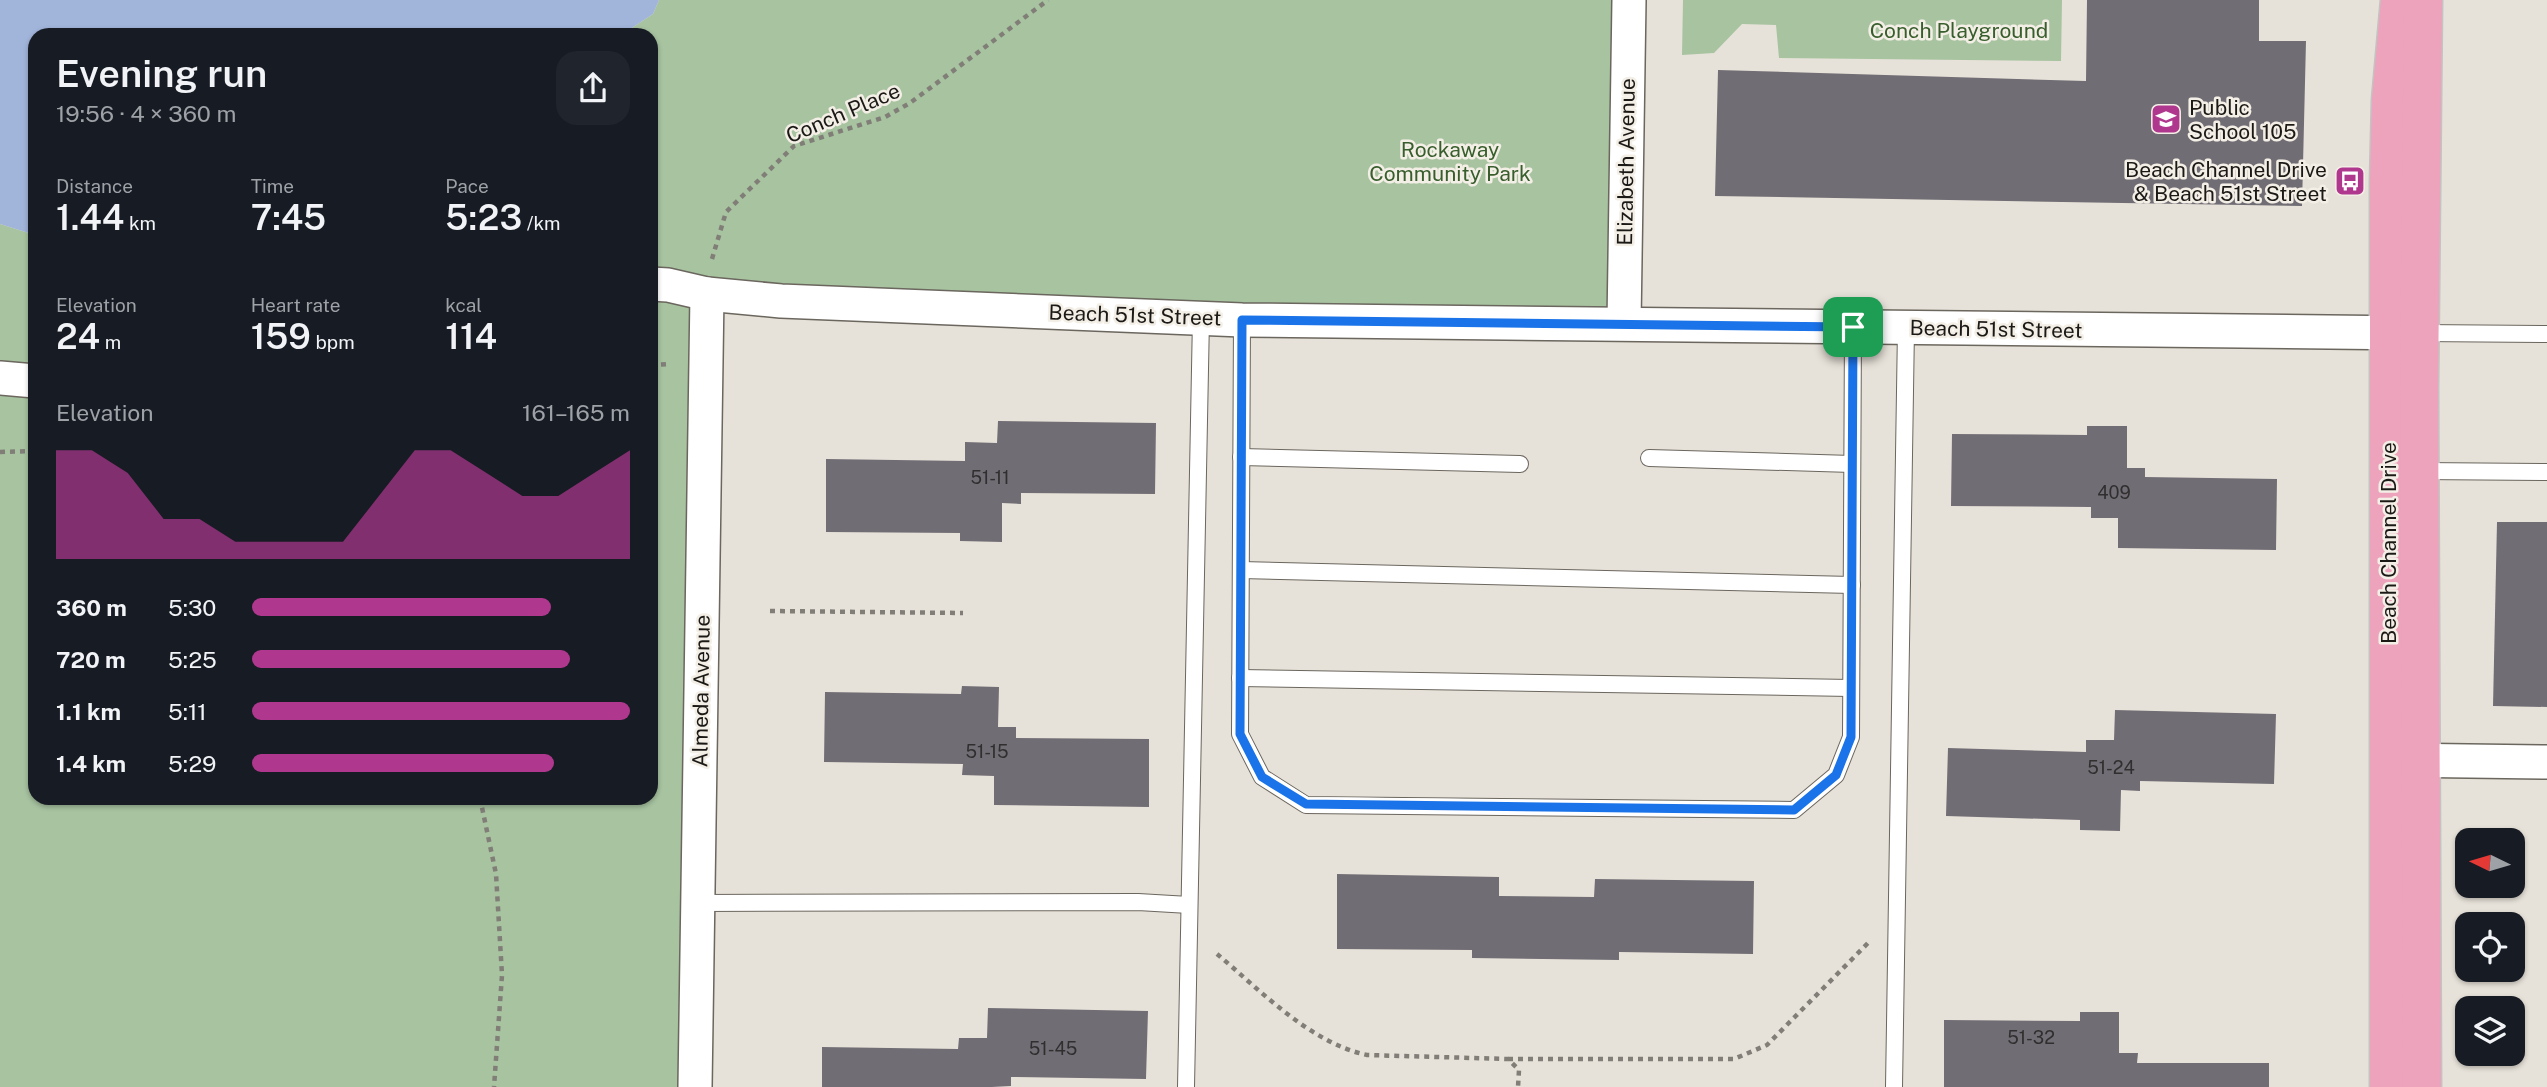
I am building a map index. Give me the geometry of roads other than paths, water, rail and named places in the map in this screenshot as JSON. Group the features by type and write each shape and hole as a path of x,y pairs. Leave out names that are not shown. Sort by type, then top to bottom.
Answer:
{"main road":[{"name":"Beach Channel Drive","path":"2400,0 2391,100 2404,333 2404,760 2422,1087"},
{"name":"Beach Channel Drive","path":"2389,1087 2420,471 2404,333 2423,0"}],"street":[{"name":"Elizabeth Avenue","path":"1624,323 1629,0"},
{"name":"Beach 51st Street","path":"658,284 707,294 781,301 1242,320 2404,333"},
{"name":"Almeda Avenue","path":"695,1087 707,294"},
{"path":"0,378 28,380"},
{"path":"2404,760 2547,762"}],"lane":[{"path":"1186,1087 1201,318"},
{"path":"1242,320 1240,734 1262,777 1306,804 1794,810 1836,775 1851,737 1853,327"},
{"path":"1894,1087 1906,328"},
{"path":"2404,333 2547,334"},
{"path":"1241,457 1520,464"},
{"path":"1649,458 1852,464"},
{"path":"2420,471 2547,472"},
{"path":"1241,570 1852,585"},
{"path":"1240,678 1851,688"},
{"path":"698,903 1138,902 1189,905"}],"water":[{"path":"0,0 659,0 653,14 632,28 28,28 28,233 0,224"}],"place":[{"name":"Public School 105","path":"2166,119"},
{"name":"Beach Channel Drive & Beach 51st Street","path":"2350,181"}],"park label":[{"name":"Conch Playground","path":"1959,30"},
{"name":"Rockaway Community Park","path":"1450,161"}]}
